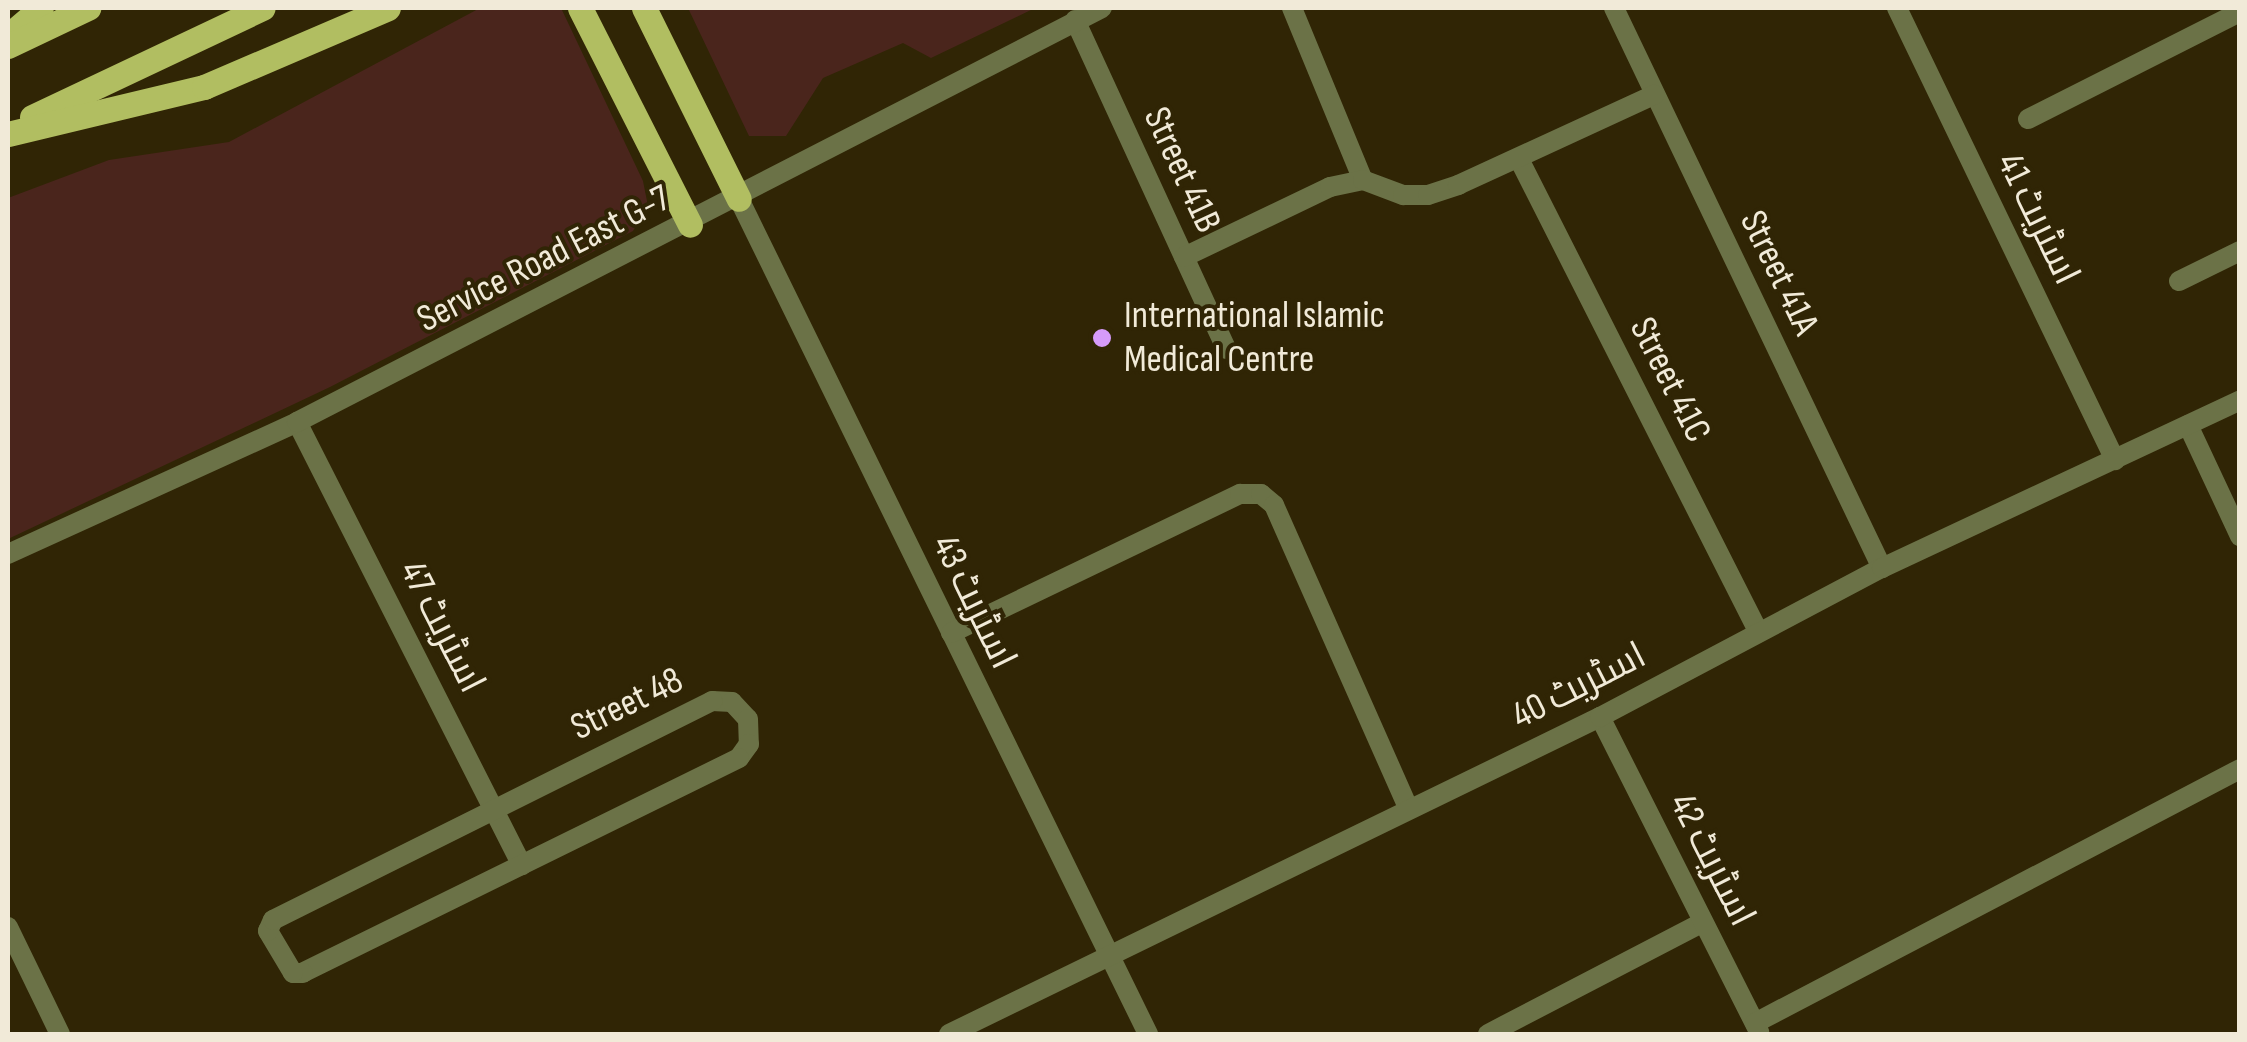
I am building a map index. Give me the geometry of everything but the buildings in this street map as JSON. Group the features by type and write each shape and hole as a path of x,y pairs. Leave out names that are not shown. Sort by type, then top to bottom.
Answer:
{"main road":[{"path":"8,36 41,8"},
{"path":"8,46 88,8"},
{"path":"8,131 263,8"},
{"path":"8,131 204,87 388,8"},
{"path":"580,8 690,225"},
{"path":"644,8 739,199"}],"street":[{"name":"Service Road East G-7","path":"8,554 297,422 690,225 1102,8"},
{"path":"1292,8 1363,180"},
{"name":"Street 41A","path":"1614,8 1882,568"},
{"name":"اسٹریٹ 41","path":"1896,8 2116,460"},
{"path":"2028,119 2240,12"},
{"name":"Street 41B","path":"1075,20 1226,349"},
{"path":"1184,257 1330,187 1363,180 1404,195 1428,194 1520,161 1654,95"},
{"name":"Street 41C","path":"1520,161 1758,631"},
{"name":"اسٹریٹ 43","path":"739,199 1148,1034"},
{"path":"2178,281 2240,252"},
{"name":"اسٹریٹ 40","path":"949,1034 1107,953 1600,717 1882,568 2240,400"},
{"name":"اسٹریٹ 47","path":"297,422 522,866"},
{"path":"2188,425 2240,536"},
{"path":"951,634 1240,494 1261,494 1274,505 1410,809"},
{"name":"Street 48","path":"712,701 732,702 748,719 749,744 740,758 522,866 293,973 268,924 494,807 712,701"},
{"name":"اسٹریٹ 42","path":"1600,717 1758,1029"},
{"path":"1758,1029 2240,769"},
{"path":"1488,1034 1703,922"},
{"path":"8,926 60,1034"}],"shaded area":[{"path":"480,8 561,8 643,181 648,206 633,231 330,387 8,539 8,198 109,160 229,142"},
{"path":"688,8 1035,8 931,58 903,43 823,78 786,136 749,136"}],"place":[{"name":"International Islamic Medical Centre","path":"1102,338"}]}
